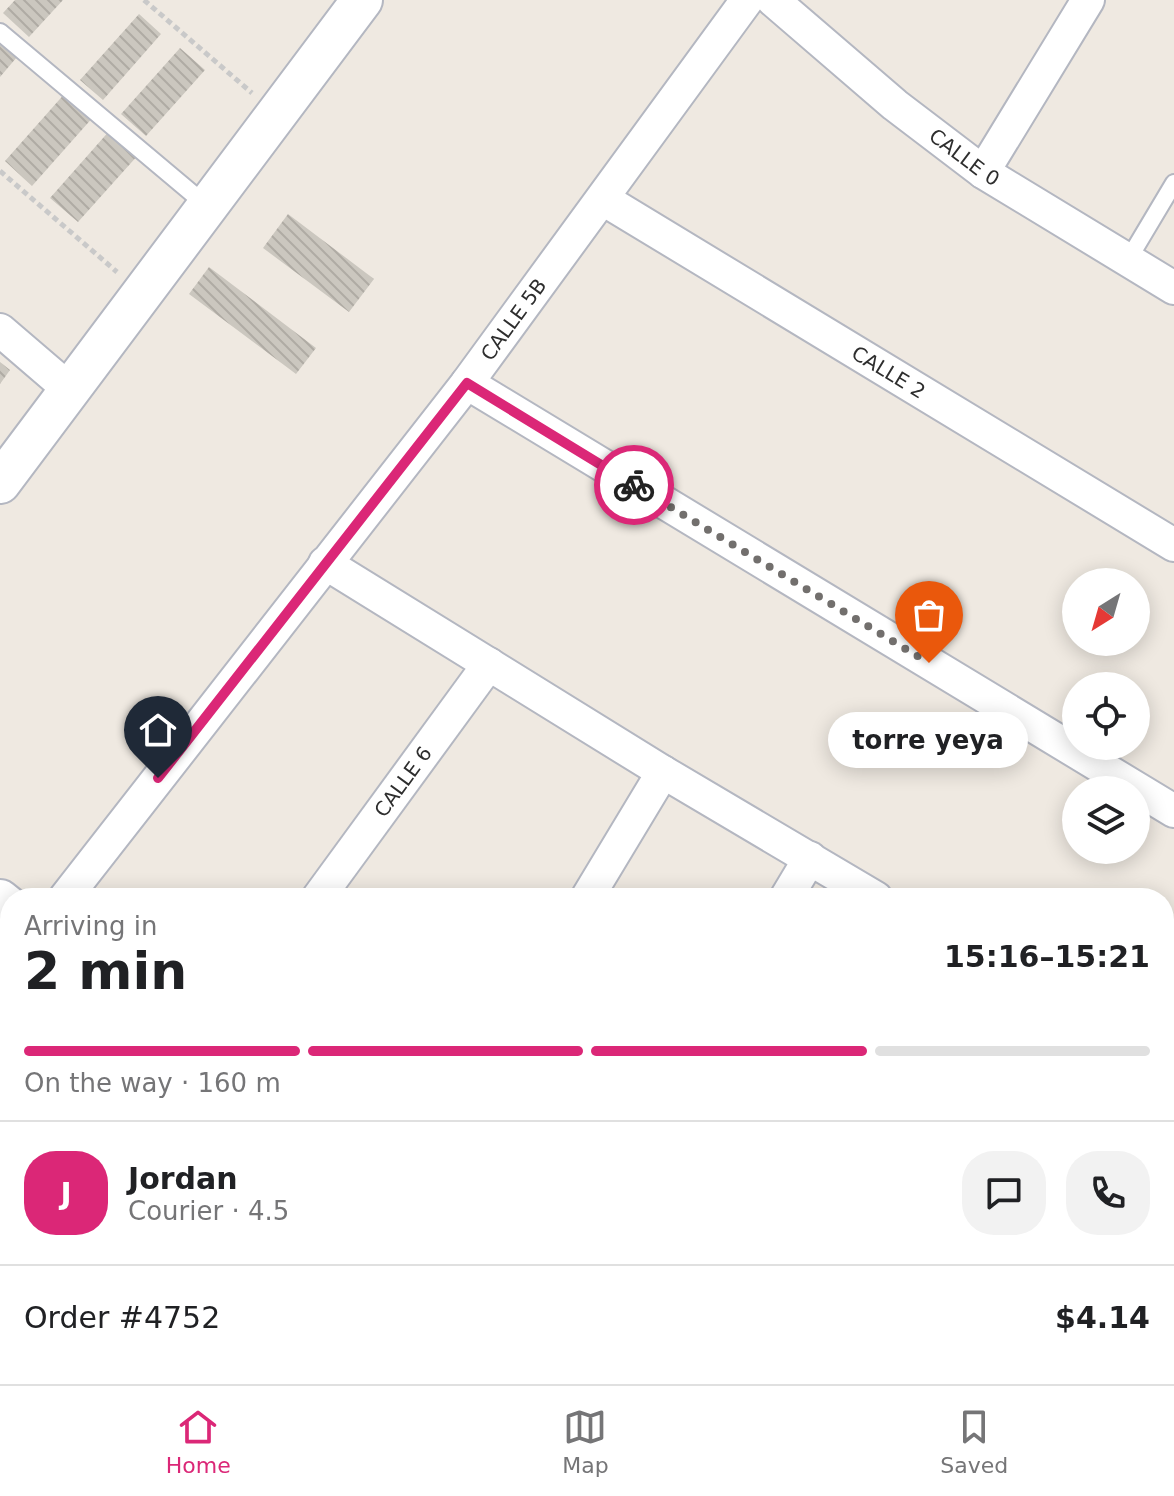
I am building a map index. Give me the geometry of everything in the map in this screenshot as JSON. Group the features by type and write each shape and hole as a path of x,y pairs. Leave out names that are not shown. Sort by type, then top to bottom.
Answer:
{"street":[{"path":"0,483 362,0"},
{"name":"CALLE 5B","path":"73,888 467,383 747,0"},
{"name":"CALLE 0","path":"773,0 895,105 983,172 1174,288"},
{"path":"983,172 1088,0"},
{"name":"CALLE 2","path":"603,199 1174,545"},
{"path":"0,330 70,390"},
{"path":"467,383 1174,811"},
{"path":"325,563 663,772 860,888"},
{"name":"CALLE 6","path":"325,888 489,664"},
{"path":"593,888 663,772"},
{"path":"792,888 810,858"}],"lane":[{"path":"0,32 208,206"},
{"path":"1128,260 1174,183"}],"path":[{"path":"144,0 277,114"},
{"path":"0,171 142,293"}],"building":[{"path":"15,0 63,0 29,37 3,13"},
{"path":"139,14 161,34 103,100 80,80"},
{"path":"0,43 17,57 0,77"},
{"path":"180,48 205,70 146,136 121,114"},
{"path":"67,91 95,115 32,186 5,161"},
{"path":"111,129 139,154 78,222 50,198"},
{"path":"288,214 374,279 349,312 263,248"},
{"path":"209,267 316,348 296,374 189,294"},
{"path":"0,362 10,370 0,384"}],"way so far":[{"path":"634,485 929,663"}],"place":[{"name":"torre yeya","path":"929,663"}],"route":[{"path":"158,778 467,383 634,485"}]}
